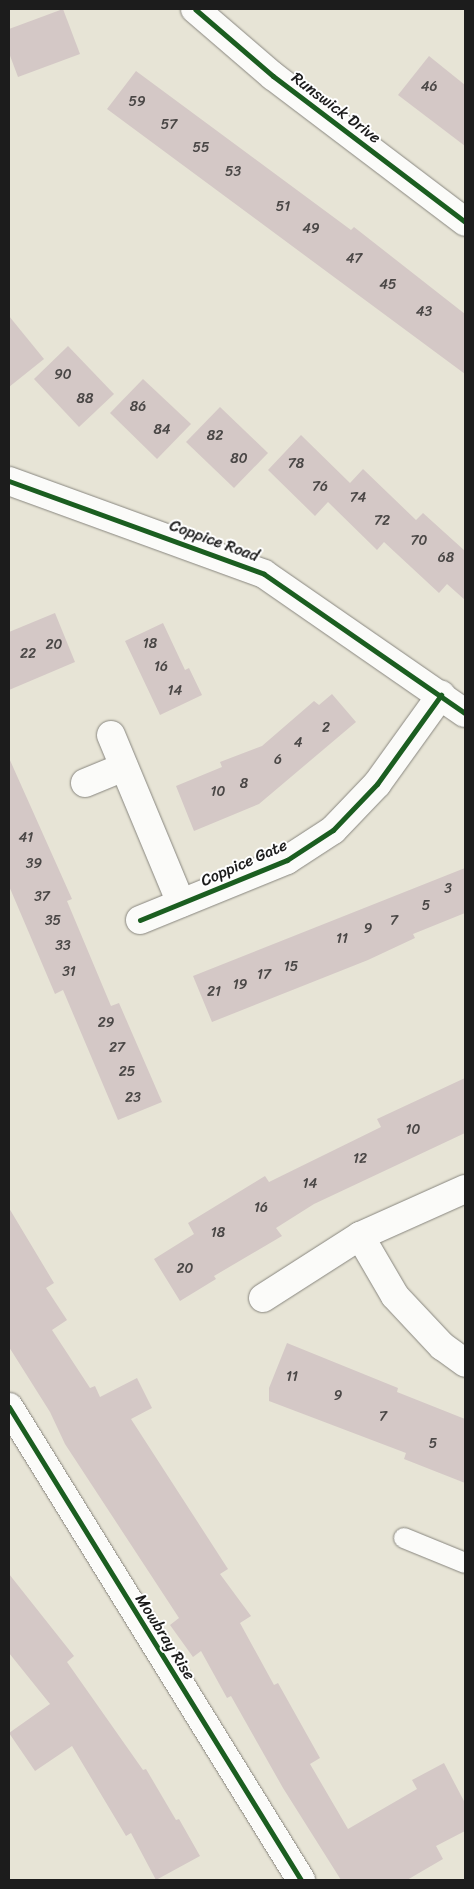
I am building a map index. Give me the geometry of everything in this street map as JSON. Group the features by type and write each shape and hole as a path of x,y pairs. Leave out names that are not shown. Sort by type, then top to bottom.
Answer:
{"street":[{"name":"Runswick Drive","path":"195,9 272,76 465,222"},
{"name":"Coppice Road","path":"9,481 264,574 465,713"},
{"name":"Coppice Gate","path":"140,920 288,860 333,830 377,784 441,695"},
{"path":"111,734 181,904"},
{"path":"85,783 124,767"},
{"path":"263,1298 360,1236 465,1188"},
{"path":"360,1236 395,1296 442,1346 465,1363"},
{"name":"Mowbray Rise","path":"9,1407 301,1880"}],"lane":[{"path":"404,1538 465,1563"}],"building":[{"path":"63,9 80,54 18,77 9,53 9,29"},
{"path":"429,56 465,85 465,146 398,95"},
{"path":"136,71 351,230 354,227 465,314 465,374 107,109"},
{"path":"9,316 44,359 9,387"},
{"path":"68,346 114,394 79,427 34,379"},
{"path":"143,379 191,424 157,459 110,413"},
{"path":"220,407 268,453 234,488 186,442"},
{"path":"301,435 350,483 363,469 416,520 423,513 465,551 465,600 447,584 439,593 384,542 377,550 328,502 315,516 268,470"},
{"path":"55,613 75,662 9,690 9,632"},
{"path":"163,623 185,670 189,668 202,695 160,715 125,641"},
{"path":"332,694 356,722 259,804 194,831 176,786 222,767 220,762 262,746 314,701 319,705"},
{"path":"9,758 72,899 67,901 111,1006 119,1003 162,1102 118,1120 63,990 55,994 9,886"},
{"path":"465,868 465,913 413,934 415,938 368,960 212,1022 193,976"},
{"path":"465,1078 465,1133 314,1204 276,1228 282,1236 214,1276 216,1279 180,1301 154,1259 194,1234 188,1223 265,1176 269,1182 381,1127 377,1119"},
{"path":"9,1208 54,1283 46,1288 67,1320 52,1330 90,1388 95,1386 100,1397 137,1378 152,1408 131,1419 228,1569 220,1574 251,1616 240,1623 274,1685 278,1683 320,1758 310,1764 348,1829 417,1789 412,1780 444,1763 465,1803 465,1831 436,1846 443,1859 407,1880 341,1880 283,1788 231,1696 227,1698 201,1651 193,1657 170,1625 179,1618 65,1444 50,1412 9,1347"},
{"path":"287,1343 398,1388 397,1392 465,1419 465,1483 404,1459 406,1453 269,1401 269,1388"},
{"path":"9,1574 74,1656 67,1662 143,1770 146,1769 176,1820 179,1819 200,1856 156,1880 131,1833 126,1836 72,1746 35,1771 9,1733 50,1704 9,1653"}],"cycle path":[{"path":"195,9 273,76 465,222"},
{"path":"9,481 264,574 465,713"},
{"path":"140,920 287,860 333,830 377,784 441,695"},
{"path":"9,1407 301,1880"}]}
